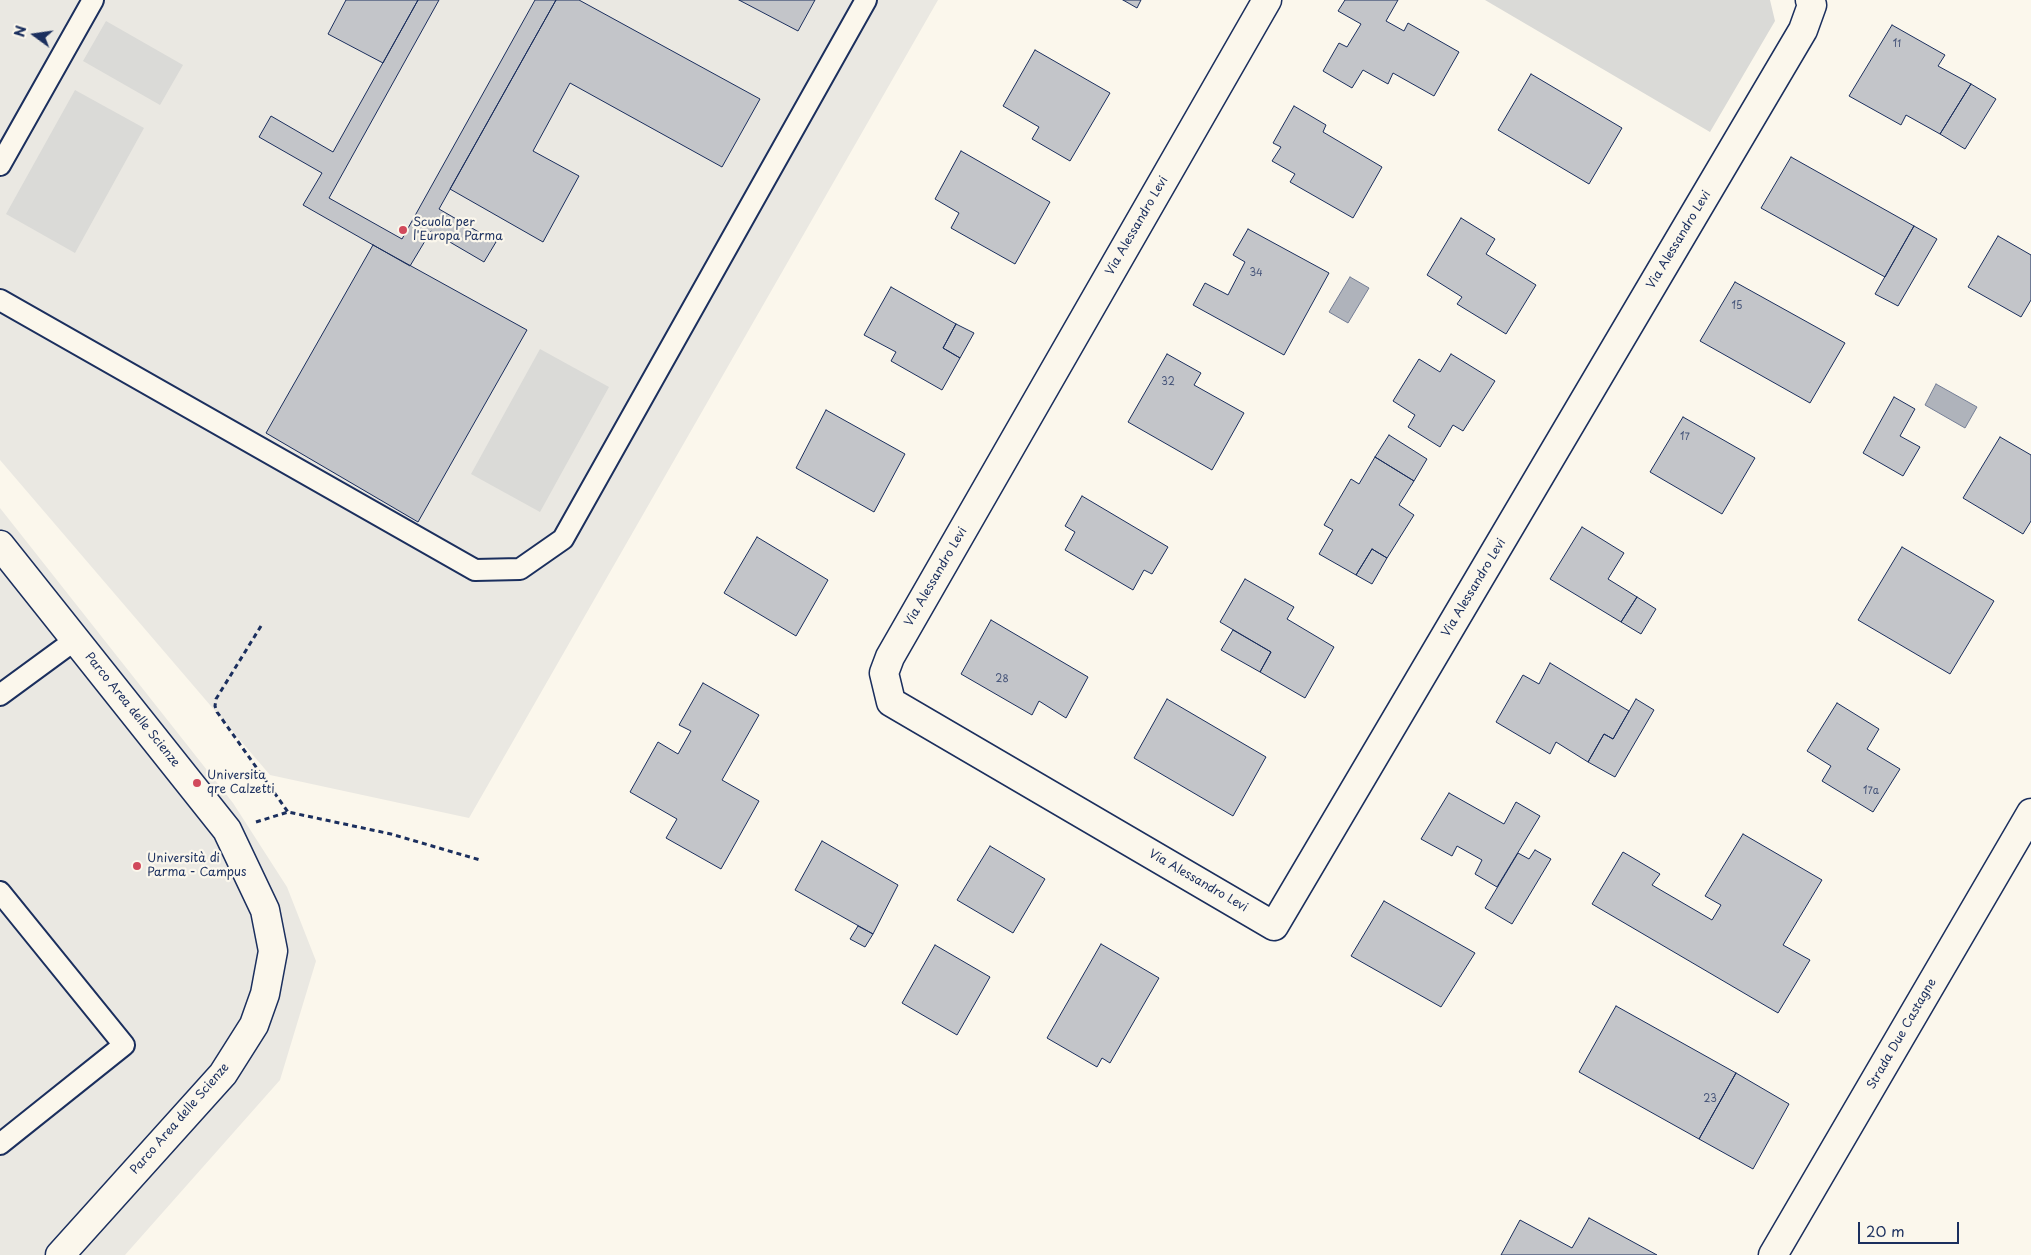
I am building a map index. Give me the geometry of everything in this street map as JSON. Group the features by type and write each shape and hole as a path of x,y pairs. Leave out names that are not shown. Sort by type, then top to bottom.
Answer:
{"street":[{"name":"Via Alessandro Levi","path":"1267,0 900,640 884,673 891,702 1274,926 1803,30 1812,5 1810,0"},
{"name":"Parco Area delle Scienze","path":"0,545 227,830 265,910 273,951 265,994 254,1026 223,1074 60,1255"},
{"name":"Strada Due Castagne","path":"1773,1255 2031,813"}],"lane":[{"path":"0,165 93,0"},
{"path":"0,300 474,570 520,569 563,539 866,0"},
{"path":"0,695 75,640"},
{"path":"0,892 124,1045 0,1144"}],"path":[{"path":"261,626 216,699 215,706 217,712 288,812"},
{"path":"227,830 288,812 391,834 480,860"}],"shaded area":[{"name":"Scuola per l'Europa Parma","path":"0,0 938,0 469,818 270,775 0,460"},
{"path":"1485,0 1770,0 1775,21 1710,132"},
{"path":"106,21 183,65 160,105 83,61"},
{"path":"75,90 144,128 75,253 6,214"},
{"path":"1350,277 1369,288 1348,323 1329,312"},
{"path":"540,349 609,387 540,512 471,474"},
{"path":"1936,384 1977,407 1965,428 1925,405"},
{"name":"Università di Parma - Campus","path":"0,508 233,803 287,887 316,961 280,1080 125,1255 0,1255"}],"building":[{"path":"346,0 418,0 383,63 328,34"},
{"path":"418,0 439,0 329,198 402,239 535,0 556,0 439,209 496,242 484,262 431,231 410,266 303,205 322,173 259,137 271,116 333,152"},
{"path":"556,0 579,0 760,99 722,167 570,83 533,151 579,176 543,242 450,189"},
{"path":"739,0 815,0 798,31"},
{"path":"1123,0 1141,0 1137,8"},
{"path":"1345,0 1398,0 1386,21 1404,31 1408,23 1459,52 1434,96 1393,73 1388,84 1363,70 1352,88 1323,71 1339,43 1347,47 1361,24 1338,11"},
{"path":"1892,25 1945,55 1938,66 1971,84 1940,134 1906,115 1901,125 1849,96"},
{"path":"1035,50 1110,93 1070,161 1032,139 1039,127 1003,106"},
{"path":"1531,74 1622,128 1589,184 1498,130"},
{"path":"1971,84 1996,99 1965,149 1940,134"},
{"path":"1294,106 1326,125 1323,132 1382,167 1353,218 1290,182 1295,174 1272,161 1281,147 1273,143"},
{"path":"961,151 1050,202 1015,264 951,228 959,213 935,199"},
{"path":"1791,157 1914,226 1885,277 1761,208"},
{"path":"1461,218 1495,239 1486,254 1536,285 1506,334 1457,304 1462,297 1427,275"},
{"path":"1914,226 1937,239 1898,306 1875,294"},
{"path":"1248,229 1329,273 1284,355 1193,305 1205,283 1228,295 1245,262 1233,255"},
{"path":"1998,236 2031,255 2031,300 2021,317 1968,287"},
{"path":"373,245 527,330 418,522 266,433"},
{"path":"1735,282 1845,343 1810,403 1700,341"},
{"path":"891,287 956,324 943,348 960,358 942,390 891,361 896,352 864,335"},
{"path":"956,324 974,333 960,358 943,348"},
{"path":"1167,354 1201,373 1194,385 1244,413 1212,470 1128,422"},
{"path":"1451,354 1495,381 1463,431 1453,425 1440,447 1408,427 1415,415 1393,401 1419,359 1440,372"},
{"path":"1894,397 1915,409 1900,436 1920,447 1903,476 1863,453"},
{"path":"826,410 905,454 874,512 796,468"},
{"path":"1683,417 1755,458 1722,514 1650,472"},
{"path":"1389,435 1427,459 1414,481 1375,457"},
{"path":"2000,437 2031,455 2031,521 2023,534 1963,498"},
{"path":"1375,457 1414,481 1399,505 1414,515 1387,558 1372,549 1356,575 1319,554 1333,530 1324,525 1351,479 1359,484"},
{"path":"1082,496 1168,547 1152,574 1144,570 1133,590 1065,550 1075,532 1065,526"},
{"path":"1582,527 1624,553 1608,579 1637,597 1621,622 1550,579"},
{"path":"757,537 828,580 796,636 724,593"},
{"path":"1902,547 1994,601 1950,674 1858,620"},
{"path":"1372,549 1387,558 1372,584 1356,575"},
{"path":"1245,579 1294,607 1287,619 1334,647 1305,698 1260,672 1271,652 1220,622"},
{"path":"1637,597 1656,609 1641,634 1621,622"},
{"path":"991,620 1088,677 1066,718 1039,701 1032,715 961,674"},
{"path":"1233,630 1271,652 1260,672 1221,650"},
{"path":"1550,663 1629,711 1613,739 1604,734 1588,762 1556,742 1550,754 1496,722 1523,675 1539,684"},
{"path":"703,683 759,715 722,780 759,801 721,869 666,838 677,819 630,792 658,742 678,754 691,731 679,725"},
{"path":"1167,699 1266,757 1233,816 1134,758"},
{"path":"1636,699 1654,710 1615,777 1588,762 1604,734 1613,739"},
{"path":"1837,703 1879,729 1867,749 1900,769 1873,812 1822,781 1831,766 1807,751"},
{"path":"1449,793 1504,824 1516,802 1540,816 1497,887 1475,874 1482,860 1457,846 1452,856 1421,839"},
{"path":"1743,834 1822,880 1783,945 1810,960 1778,1013 1592,904 1623,852 1660,874 1652,885 1712,920 1721,905 1705,896"},
{"path":"822,841 898,885 873,934 795,890"},
{"path":"990,846 1045,879 1013,933 957,900"},
{"path":"1535,850 1551,859 1512,924 1485,908 1518,853 1529,859"},
{"path":"1384,901 1475,953 1441,1007 1351,956"},
{"path":"858,926 873,934 865,947 850,939"},
{"path":"1101,944 1159,978 1110,1063 1102,1058 1097,1067 1047,1038"},
{"path":"935,945 990,977 957,1035 902,1003"},
{"path":"1616,1006 1736,1073 1699,1139 1579,1072"},
{"path":"1736,1073 1789,1104 1753,1169 1699,1139"},
{"path":"1589,1218 1657,1255 1501,1255 1520,1220 1572,1248"}],"place":[{"name":"Scuola per l'Europa Parma","path":"403,230"},
{"name":"Universita qre Calzetti","path":"197,783"},
{"name":"Università di Parma - Campus","path":"137,866"}]}
